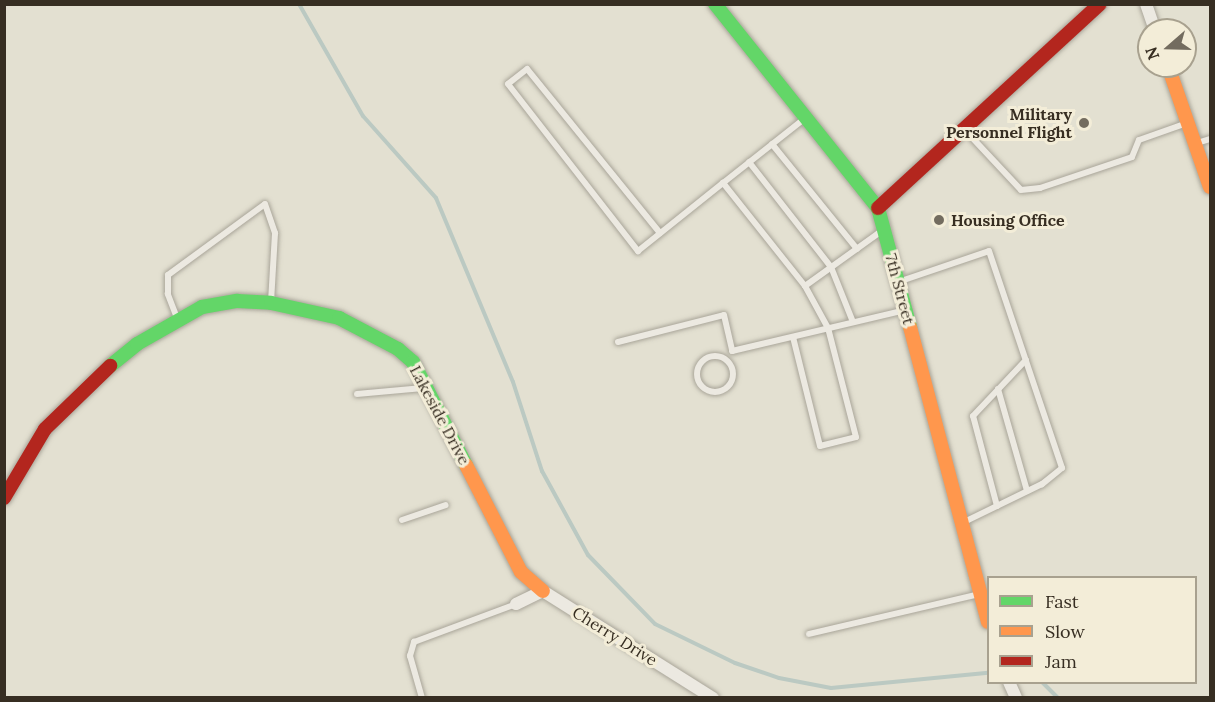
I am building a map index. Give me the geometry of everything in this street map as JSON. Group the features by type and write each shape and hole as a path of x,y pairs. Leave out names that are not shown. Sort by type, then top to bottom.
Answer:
{"street":[{"name":"7th Street","path":"715,4 878,208 987,618"},
{"path":"878,208 1093,7"},
{"path":"1172,78 1210,187"},
{"name":"Lakeside Drive","path":"4,498 39,438 92,380 136,344 177,318 202,306 225,303 271,303 339,318 398,349 413,362 521,572 543,591"},
{"path":"516,604 543,591"},
{"name":"Cherry Drive","path":"543,591 713,698"},
{"path":"1010,684 1016,698"}],"lane":[{"path":"660,233 527,69 508,84 639,251 806,118"},
{"path":"964,129 1021,190 1040,188 1132,157 1139,140 1188,123"},
{"path":"1195,144 1210,139"},
{"path":"772,144 857,249"},
{"path":"749,162 831,267 853,322"},
{"path":"723,183 805,286 828,328 856,436 820,446 794,336"},
{"path":"177,318 168,294 168,274 266,204 276,243 271,303"},
{"path":"805,286 884,230"},
{"path":"898,282 989,251 1062,468 1027,491 961,524"},
{"path":"726,360 732,351 905,309"},
{"path":"618,342 724,315 732,351"},
{"path":"715,356 726,360 733,376 727,387 717,392 705,389 698,380 700,363 715,356"},
{"path":"997,506 973,416 1026,360"},
{"path":"357,394 427,387"},
{"path":"998,389 1027,491"},
{"path":"402,520 446,505"},
{"path":"809,634 980,594"},
{"path":"422,698 410,656 414,642 516,604"}],"waterway":[{"path":"299,4 363,116 436,198 513,382 542,471 588,555 655,624 735,663 779,678 831,688 987,673"},
{"path":"1044,684 1058,698"}],"traffic: fast":[{"path":"715,4 878,208 910,327"},
{"path":"110,366 137,344 202,307 237,301 271,303 339,318 398,349 413,362 466,465"}],"traffic: slow":[{"path":"1172,78 1210,187"},
{"path":"910,327 987,618"},
{"path":"466,465 521,572 543,591"}],"traffic: jam":[{"path":"878,208 1100,4"},
{"path":"4,498 45,429 110,366"}],"place":[{"name":"Military Personnel Flight","path":"1084,123"},
{"name":"Housing Office","path":"939,220"}]}
